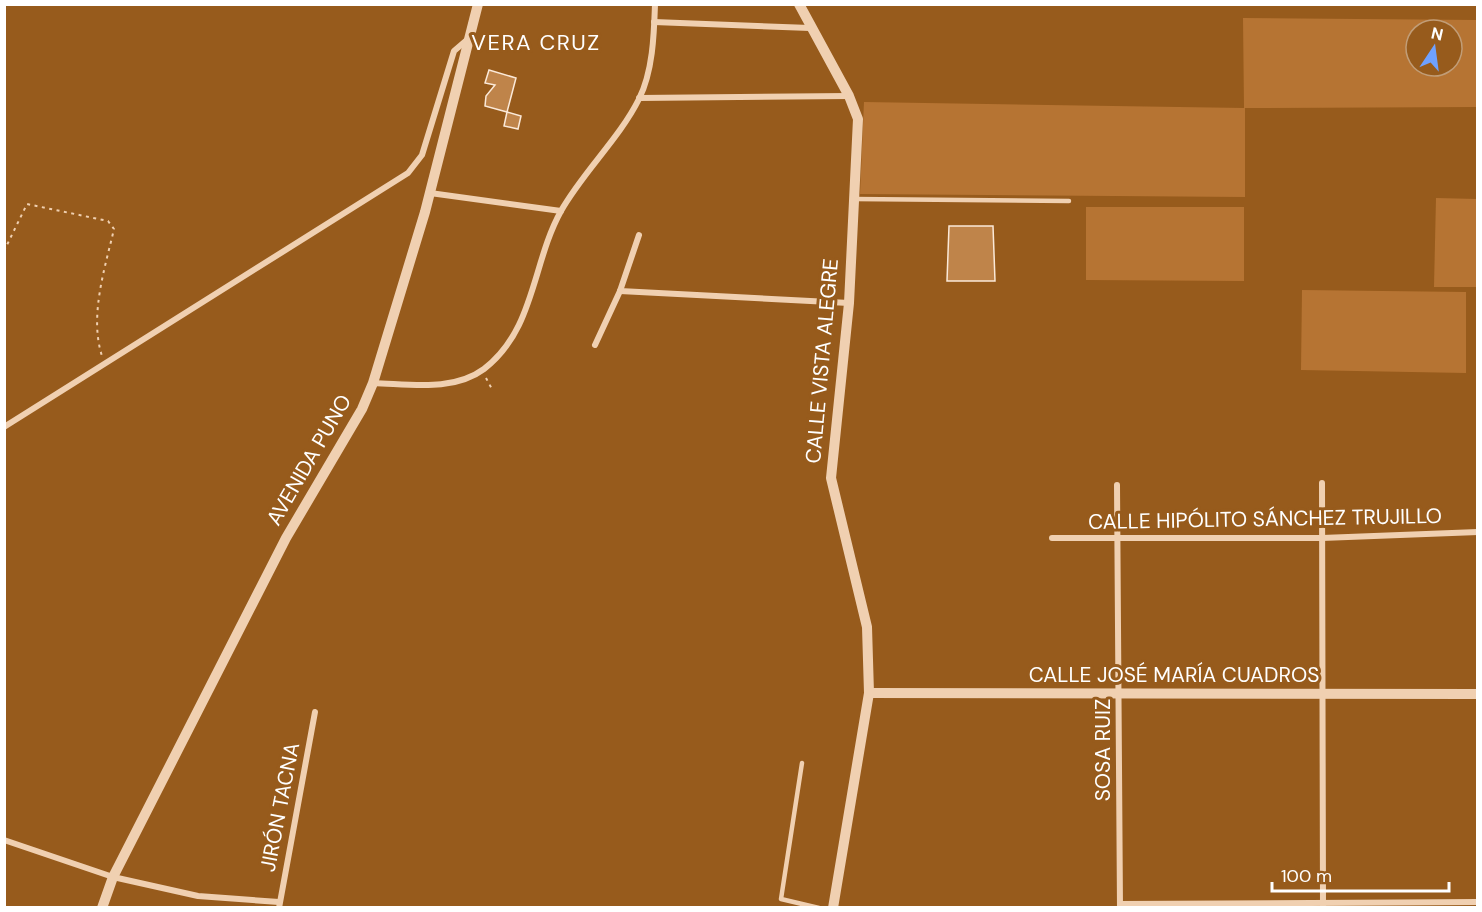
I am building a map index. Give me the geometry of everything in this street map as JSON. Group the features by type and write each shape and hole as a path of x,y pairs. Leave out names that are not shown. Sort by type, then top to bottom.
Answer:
{"street":[{"name":"AVENIDA PUNO","path":"102,908 112,877 286,538 362,409 374,383 430,193 478,4"},
{"path":"374,383 453,383 482,370 510,344 518,329 561,211 639,98 647,74 655,4"},
{"name":"CALLE VISTA ALEGRE","path":"799,4 849,96 858,119 849,303 831,478 867,627 869,693 833,908"},
{"path":"654,21 810,28"},
{"path":"4,427 408,173 422,155 454,51 470,38"},
{"path":"639,98 849,96"},
{"path":"430,193 561,211"},
{"path":"595,345 620,291 639,235"},
{"path":"620,291 849,303"},
{"path":"1322,483 1323,906"},
{"name":"SOSA RUIZ","path":"1117,485 1120,906"},
{"name":"CALLE HIPÓLITO SÁNCHEZ TRUJILLO","path":"1052,538 1322,538 1478,532"},
{"name":"CALLE JOSÉ MARÍA CUADROS","path":"869,693 1478,694"},
{"name":"JIRÓN TACNA","path":"279,905 315,712"},
{"path":"4,840 112,877 198,896 279,905"},
{"path":"1120,906 1323,906 1478,902"}],"lane":[{"path":"854,199 1069,201"},
{"path":"802,763 781,899 819,908"}],"path":[{"path":"4,251 27,204 108,221 114,229 100,298 96,338 104,363"},
{"path":"482,370 493,391"}],"shaded area":[{"path":"1243,18 1404,19 1404,78 1464,78 1464,20 1477,20 1477,107 1245,108 1245,197 860,194 864,102 1244,108"},
{"path":"1436,198 1477,199 1477,287 1434,287"},
{"path":"1086,207 1244,207 1244,281 1086,280"},
{"path":"1302,290 1466,292 1466,373 1301,370"}],"building":[{"path":"489,70 516,78 507,112 485,106 486,96 495,85 485,83"},
{"path":"507,112 521,116 518,129 504,126"},
{"path":"949,226 993,226 995,281 947,281"}],"district":[{"name":"VERA CRUZ","path":"536,42"}]}
